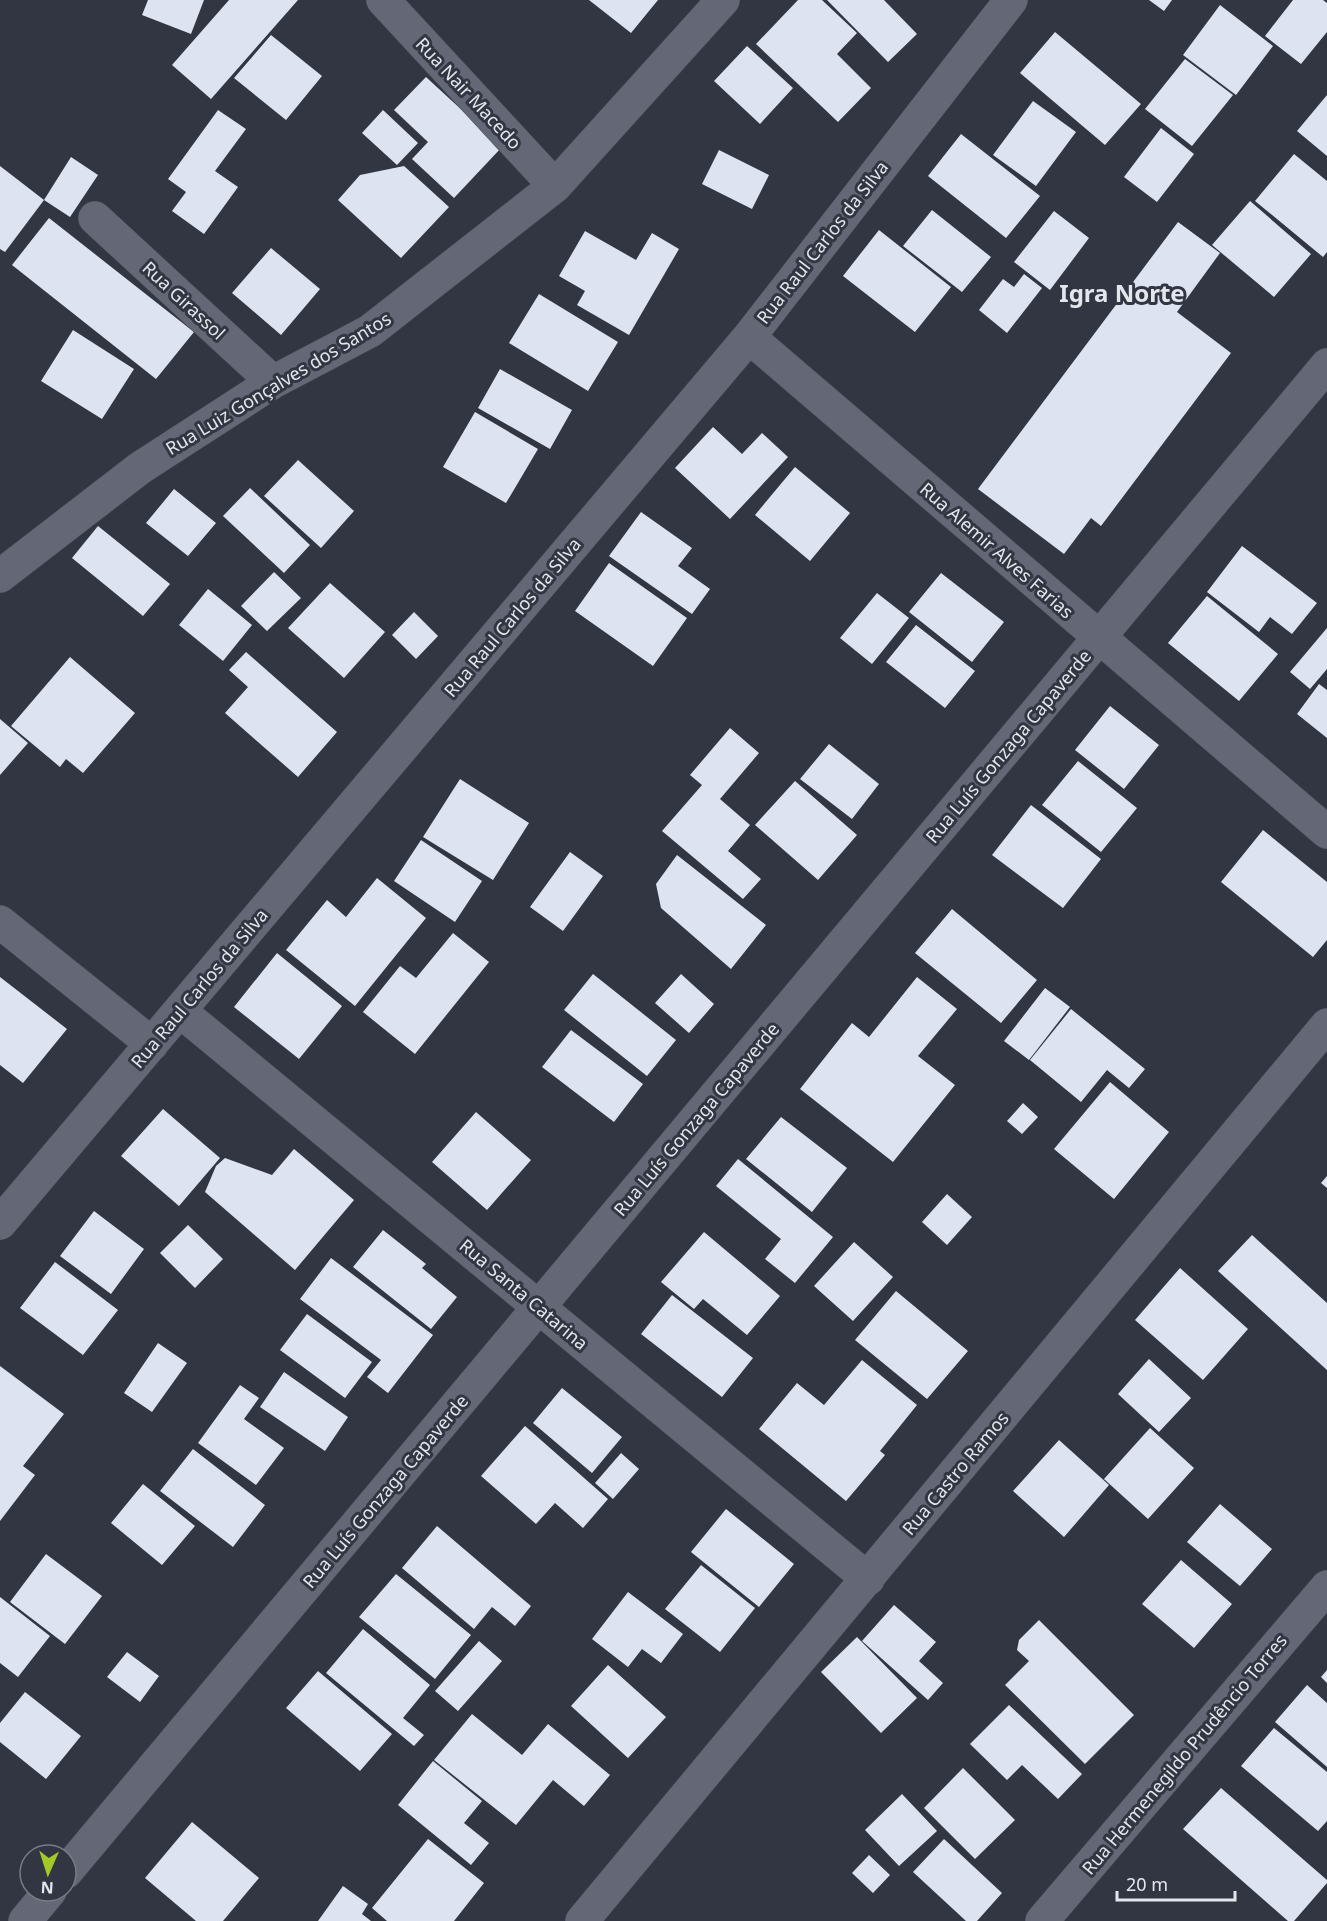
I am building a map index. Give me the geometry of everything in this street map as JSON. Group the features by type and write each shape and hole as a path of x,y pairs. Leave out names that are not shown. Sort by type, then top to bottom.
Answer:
{"street":[{"name":"Rua Nair Macedo","path":"383,0 555,186"},
{"name":"Rua Luiz Gonçalves dos Santos","path":"0,576 140,468 273,382 370,331 555,186 723,0"},
{"name":"Rua Raul Carlos da Silva","path":"0,1222 748,337 1011,0"},
{"name":"Rua Girassol","path":"95,218 273,382"},
{"name":"Rua Alemir Alves Farias","path":"748,337 1327,832"},
{"name":"Rua Luís Gonzaga Capaverde","path":"78,1858 1327,365"},
{"path":"0,922 152,1044"},
{"name":"Rua Santa Catarina","path":"180,1011 868,1579"},
{"name":"Rua Castro Ramos","path":"582,1921 1327,1025"},
{"name":"Rua Hermenegildo Prudêncio Torres","path":"1042,1921 1327,1587"},
{"path":"25,1921 41,1903"}],"building":[{"path":"148,0 204,0 191,34 142,15"},
{"path":"229,0 298,0 211,99 172,65"},
{"path":"589,0 658,0 631,33"},
{"path":"798,0 822,0 857,33 837,54 871,88 838,122 756,44"},
{"path":"827,0 884,0 917,34 888,62"},
{"path":"1149,0 1172,0 1164,11"},
{"path":"1293,0 1323,0 1327,3 1327,32 1301,64 1265,36"},
{"path":"1220,5 1273,46 1236,95 1183,55"},
{"path":"1055,32 1141,104 1105,145 1020,73"},
{"path":"271,35 322,76 286,120 234,78"},
{"path":"747,46 793,88 760,124 714,81"},
{"path":"1185,59 1233,95 1192,146 1145,109"},
{"path":"426,77 502,147 454,198 412,159 428,142 394,110"},
{"path":"1327,95 1327,156 1297,131"},
{"path":"1033,101 1076,132 1036,186 993,155"},
{"path":"218,110 246,129 215,171 238,187 204,234 172,211 186,192 168,179"},
{"path":"383,110 418,143 397,165 362,133"},
{"path":"1161,128 1194,154 1157,202 1124,177"},
{"path":"961,134 1040,196 1006,238 928,176"},
{"path":"719,150 769,175 752,209 702,184"},
{"path":"1294,154 1327,181 1327,252 1323,257 1255,201"},
{"path":"71,157 98,175 70,217 44,200"},
{"path":"0,166 44,200 5,252 0,249"},
{"path":"404,166 449,207 401,258 338,200 360,175"},
{"path":"1250,201 1311,254 1274,297 1212,245"},
{"path":"932,210 991,257 962,292 903,246"},
{"path":"1054,211 1089,238 1050,290 1014,262"},
{"path":"49,218 194,332 156,379 12,265"},
{"path":"1178,222 1220,253 1177,312 1231,353 1101,526 1091,518 1064,554 978,489"},
{"path":"879,230 951,287 915,332 843,276"},
{"path":"585,231 636,260 652,233 679,249 629,335 577,305 585,291 559,276"},
{"path":"271,248 320,289 281,335 232,293"},
{"path":"1024,274 1042,288 1007,333 979,310 1003,279 1014,287"},
{"path":"539,294 618,342 588,391 509,343"},
{"path":"73,330 134,369 102,419 41,381"},
{"path":"500,369 572,410 550,449 478,408"},
{"path":"475,412 538,449 506,503 443,467"},
{"path":"713,427 742,454 762,433 788,457 730,519 675,468"},
{"path":"298,460 354,511 321,548 264,496"},
{"path":"795,467 850,513 810,561 755,515"},
{"path":"250,488 310,545 284,573 223,516"},
{"path":"174,489 216,523 188,556 146,523"},
{"path":"641,512 692,548 678,566 710,589 692,614 609,556"},
{"path":"98,526 170,584 143,616 72,558"},
{"path":"1242,546 1317,603 1292,634 1270,617 1259,632 1207,592"},
{"path":"609,563 687,618 653,666 575,611"},
{"path":"274,572 301,598 267,631 241,606"},
{"path":"941,573 1004,622 972,662 909,612"},
{"path":"330,583 385,632 344,678 288,628"},
{"path":"208,589 252,625 223,661 179,625"},
{"path":"877,593 909,618 872,664 840,638"},
{"path":"1207,596 1278,654 1239,701 1168,643"},
{"path":"414,612 438,636 416,659 392,635"},
{"path":"916,625 975,671 945,708 886,662"},
{"path":"1327,628 1327,669 1310,689 1290,672"},
{"path":"246,652 337,732 298,777 225,713 248,687 229,670"},
{"path":"70,657 135,713 83,773 66,759 60,767 11,726"},
{"path":"1319,684 1327,690 1327,738 1297,714"},
{"path":"1110,706 1159,745 1124,789 1075,750"},
{"path":"0,719 28,743 0,775"},
{"path":"730,728 759,753 720,799 750,825 728,851 761,879 743,899 662,831 702,785 690,775"},
{"path":"829,744 879,784 852,819 800,779"},
{"path":"1078,761 1137,808 1101,852 1042,805"},
{"path":"460,779 529,823 493,880 423,837"},
{"path":"795,781 857,835 818,880 755,825"},
{"path":"1031,805 1101,859 1063,908 992,855"},
{"path":"1263,830 1327,882 1327,940 1313,957 1221,882"},
{"path":"421,840 482,881 455,922 394,881"},
{"path":"570,852 603,876 563,931 530,907"},
{"path":"677,855 766,925 731,969 661,908 656,884"},
{"path":"377,878 426,918 355,1006 286,950 327,900 346,917"},
{"path":"952,909 1037,980 1001,1023 915,953"},
{"path":"453,933 489,962 415,1054 363,1012 400,966 416,978"},
{"path":"277,953 342,1006 299,1059 234,1007"},
{"path":"593,974 676,1040 647,1076 564,1010"},
{"path":"681,974 714,1004 689,1033 655,1003"},
{"path":"0,977 67,1029 23,1083 0,1065"},
{"path":"917,977 957,1009 918,1056 955,1085 893,1162 800,1089 852,1023 869,1037"},
{"path":"1045,988 1070,1007 1029,1060 1004,1041"},
{"path":"1071,1009 1145,1069 1129,1088 1107,1070 1081,1102 1030,1060"},
{"path":"571,1030 643,1084 614,1122 542,1067"},
{"path":"1110,1082 1169,1132 1114,1199 1054,1149"},
{"path":"1023,1103 1038,1117 1022,1134 1007,1121"},
{"path":"163,1109 220,1158 179,1206 121,1156"},
{"path":"476,1112 531,1160 487,1210 432,1162"},
{"path":"781,1117 847,1168 812,1212 746,1159"},
{"path":"294,1149 354,1200 295,1270 205,1192 216,1166 225,1158 272,1175"},
{"path":"738,1159 833,1237 795,1283 765,1259 781,1239 716,1186"},
{"path":"1327,1176 1327,1188 1321,1183"},
{"path":"947,1194 972,1217 947,1245 922,1222"},
{"path":"94,1211 144,1249 111,1294 60,1256"},
{"path":"188,1225 223,1259 195,1288 160,1253"},
{"path":"383,1230 426,1264 422,1268 457,1297 431,1329 353,1267"},
{"path":"704,1232 780,1296 747,1335 703,1299 694,1309 661,1282"},
{"path":"1252,1235 1327,1303 1327,1370 1218,1271"},
{"path":"854,1242 893,1277 853,1321 814,1286"},
{"path":"331,1258 433,1335 388,1393 367,1377 381,1360 300,1299"},
{"path":"55,1262 118,1310 83,1355 20,1308"},
{"path":"1180,1268 1248,1329 1203,1380 1135,1320"},
{"path":"896,1291 968,1351 927,1399 855,1340"},
{"path":"672,1295 753,1358 722,1397 641,1334"},
{"path":"307,1314 372,1362 345,1398 280,1350"},
{"path":"158,1343 187,1363 152,1412 124,1393"},
{"path":"1149,1359 1191,1398 1159,1432 1118,1394"},
{"path":"862,1360 917,1405 880,1451 885,1455 846,1501 759,1429 797,1383 824,1405"},
{"path":"0,1366 64,1414 23,1466 35,1475 0,1521"},
{"path":"284,1372 348,1417 325,1451 260,1407"},
{"path":"240,1385 259,1398 244,1419 284,1448 256,1485 198,1443"},
{"path":"562,1388 622,1437 592,1473 533,1423"},
{"path":"525,1426 608,1499 583,1528 555,1503 536,1524 481,1476"},
{"path":"1150,1428 1194,1468 1148,1519 1104,1479"},
{"path":"1059,1440 1109,1485 1064,1537 1013,1491"},
{"path":"193,1449 265,1505 233,1547 160,1491"},
{"path":"621,1453 639,1469 613,1499 595,1483"},
{"path":"143,1484 195,1526 162,1565 111,1523"},
{"path":"1220,1504 1272,1549 1240,1586 1187,1542"},
{"path":"726,1509 794,1564 759,1607 691,1552"},
{"path":"437,1526 531,1606 515,1626 492,1607 474,1629 402,1568"},
{"path":"46,1554 102,1596 65,1644 10,1602"},
{"path":"1181,1560 1232,1604 1194,1648 1142,1604"},
{"path":"701,1565 755,1608 720,1652 665,1609"},
{"path":"396,1574 471,1635 435,1679 359,1617"},
{"path":"628,1592 683,1634 661,1663 642,1649 628,1667 592,1639"},
{"path":"0,1597 50,1636 18,1677 0,1663"},
{"path":"894,1605 936,1642 919,1661 943,1683 928,1700 862,1641"},
{"path":"1039,1620 1134,1715 1085,1764 1005,1685 1029,1661 1017,1650 1019,1640"},
{"path":"363,1629 430,1685 403,1718 424,1735 414,1746 326,1673"},
{"path":"857,1637 917,1698 881,1733 821,1672"},
{"path":"479,1641 502,1661 458,1711 435,1691"},
{"path":"127,1652 159,1676 140,1702 107,1677"},
{"path":"608,1665 666,1717 628,1758 571,1706"},
{"path":"1327,1670 1327,1683 1321,1677"},
{"path":"318,1671 392,1734 360,1771 286,1708"},
{"path":"1307,1685 1327,1703 1327,1767 1275,1722"},
{"path":"25,1692 81,1736 46,1779 0,1742 0,1723"},
{"path":"1009,1705 1082,1774 1058,1799 1022,1765 1007,1780 970,1744"},
{"path":"472,1714 522,1755 548,1724 610,1775 584,1806 553,1780 516,1825 434,1760"},
{"path":"1274,1728 1327,1772 1327,1821 1318,1831 1241,1766"},
{"path":"433,1761 482,1801 464,1823 489,1843 471,1865 398,1805"},
{"path":"963,1768 1015,1820 975,1859 924,1808"},
{"path":"1221,1788 1327,1880 1327,1883 1294,1921 1288,1921 1183,1829"},
{"path":"902,1794 937,1831 899,1866 865,1830"},
{"path":"192,1822 259,1878 223,1921 196,1921 145,1878"},
{"path":"428,1839 484,1883 454,1921 387,1921 372,1908"},
{"path":"944,1839 1002,1893 977,1921 966,1921 913,1872"},
{"path":"869,1855 890,1875 873,1893 852,1873"},
{"path":"343,1886 368,1904 362,1914 371,1921 318,1921"}],"district":[{"name":"Igra Norte","path":"1122,292"}]}
